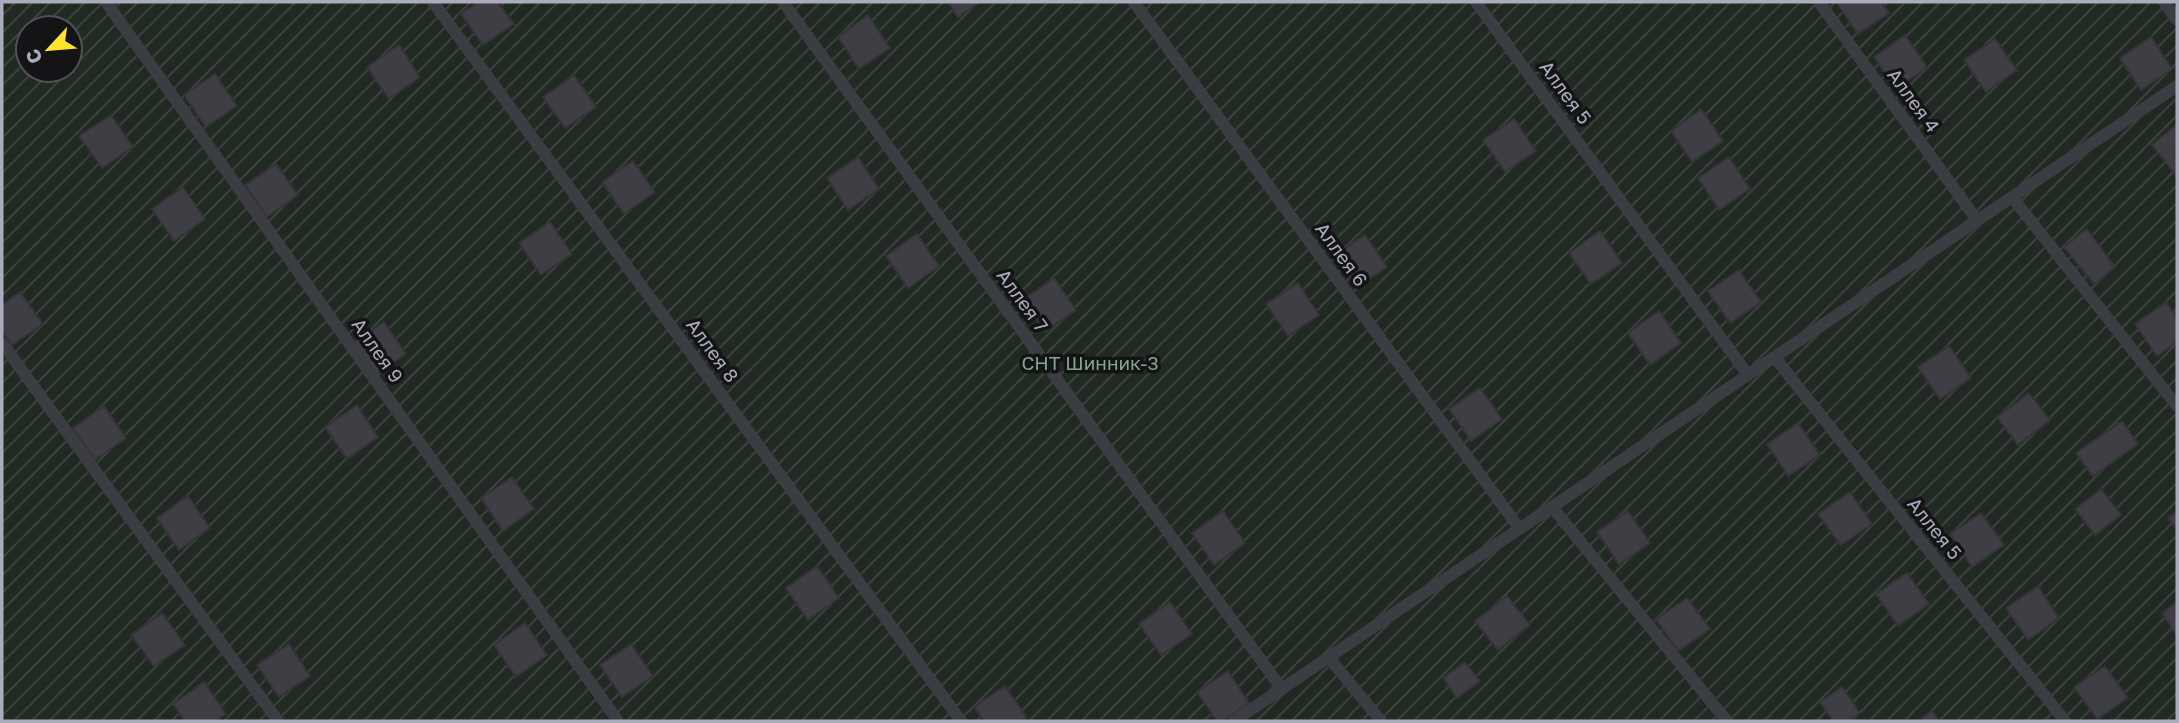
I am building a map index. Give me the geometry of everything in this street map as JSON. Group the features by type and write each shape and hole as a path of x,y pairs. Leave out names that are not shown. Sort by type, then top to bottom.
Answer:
{"lane":[{"name":"Аллея 9","path":"106,2 618,721"},
{"name":"Аллея 8","path":"433,2 961,721"},
{"name":"Аллея 7","path":"783,2 1282,689"},
{"name":"Аллея 6","path":"1133,2 1520,529"},
{"name":"Аллея 5","path":"1476,2 1748,375"},
{"name":"Аллея 4","path":"1819,2 1977,220"},
{"path":"2164,2 2177,20"},
{"path":"1234,721 2177,86"},
{"path":"2012,197 2177,406"},
{"path":"2,343 278,721"},
{"name":"Аллея 5","path":"1775,358 2064,721"},
{"path":"1552,507 1727,721"},
{"path":"1329,657 1381,721"}],"green space":[{"name":"СНТ Шинник-3","path":"2,2 2177,2 2177,721 2,721"}],"building":[{"path":"478,2 498,2 514,24 483,45 461,14"},
{"path":"948,2 980,2 958,17"},
{"path":"1836,2 1881,2 1889,13 1858,34"},
{"path":"868,15 890,48 859,69 838,37"},
{"path":"1905,35 1927,67 1896,89 1874,57"},
{"path":"2151,37 2172,69 2141,90 2120,58"},
{"path":"1995,39 2017,70 1986,92 1964,60"},
{"path":"399,45 420,77 389,99 367,67"},
{"path":"215,74 237,106 206,127 184,95"},
{"path":"574,75 596,107 565,128 543,97"},
{"path":"1701,109 1723,141 1692,162 1671,131"},
{"path":"111,115 133,147 102,168 79,136"},
{"path":"1514,119 1536,151 1505,172 1483,140"},
{"path":"2176,125 2177,127 2176,175 2152,145"},
{"path":"858,157 879,189 848,210 827,178"},
{"path":"1729,157 1750,189 1719,210 1698,178"},
{"path":"633,161 655,192 624,214 602,182"},
{"path":"276,164 298,195 267,217 245,185"},
{"path":"183,187 205,219 174,241 152,209"},
{"path":"550,222 572,254 541,275 519,243"},
{"path":"2087,229 2115,267 2094,284 2064,247"},
{"path":"1600,231 1622,263 1591,284 1569,253"},
{"path":"917,234 939,266 908,288 886,256"},
{"path":"1365,235 1387,267 1356,288 1334,256"},
{"path":"1739,270 1761,302 1730,323 1708,291"},
{"path":"1054,278 1076,310 1045,332 1023,300"},
{"path":"1298,283 1319,315 1288,336 1266,304"},
{"path":"20,292 43,324 12,345 2,331 2,305"},
{"path":"2166,302 2177,318 2177,342 2157,356 2135,324"},
{"path":"1659,311 1681,343 1650,365 1628,333"},
{"path":"384,322 406,354 375,375 352,344"},
{"path":"1949,346 1971,378 1940,399 1918,367"},
{"path":"1480,388 1502,419 1471,441 1449,409"},
{"path":"2029,393 2050,420 2018,445 1997,417"},
{"path":"357,405 378,437 347,459 325,427"},
{"path":"104,406 126,438 95,460 73,428"},
{"path":"2122,421 2138,444 2093,476 2076,453"},
{"path":"1798,423 1820,455 1788,476 1767,444"},
{"path":"512,477 534,509 503,531 481,498"},
{"path":"2101,489 2121,515 2095,535 2075,509"},
{"path":"1850,492 1872,524 1841,545 1818,514"},
{"path":"188,496 210,528 179,550 157,518"},
{"path":"1223,511 1245,543 1214,565 1192,533"},
{"path":"1628,511 1650,543 1619,564 1597,532"},
{"path":"2177,511 2177,531 2168,518"},
{"path":"1981,513 2004,545 1972,567 1950,534"},
{"path":"817,566 839,598 808,620 786,588"},
{"path":"1907,573 1929,604 1898,626 1876,594"},
{"path":"2038,586 2059,618 2028,640 2006,608"},
{"path":"1507,596 1530,625 1498,650 1475,621"},
{"path":"1687,598 1710,629 1678,651 1656,619"},
{"path":"1170,602 1192,634 1161,655 1139,624"},
{"path":"2177,602 2177,636 2162,613"},
{"path":"162,613 185,645 154,666 131,635"},
{"path":"525,623 547,655 516,677 494,645"},
{"path":"289,644 310,676 279,697 257,665"},
{"path":"631,644 653,676 622,697 600,665"},
{"path":"1465,662 1480,681 1457,698 1443,678"},
{"path":"2105,666 2128,698 2097,719 2074,687"},
{"path":"1228,671 1249,703 1222,721 1217,721 1197,692"},
{"path":"204,682 226,714 216,721 185,721 173,704"},
{"path":"1005,686 1027,718 1022,721 984,721 974,707"},
{"path":"1842,687 1860,713 1849,721 1833,721 1820,702"},
{"path":"1932,711 1939,721 1918,721"}]}
